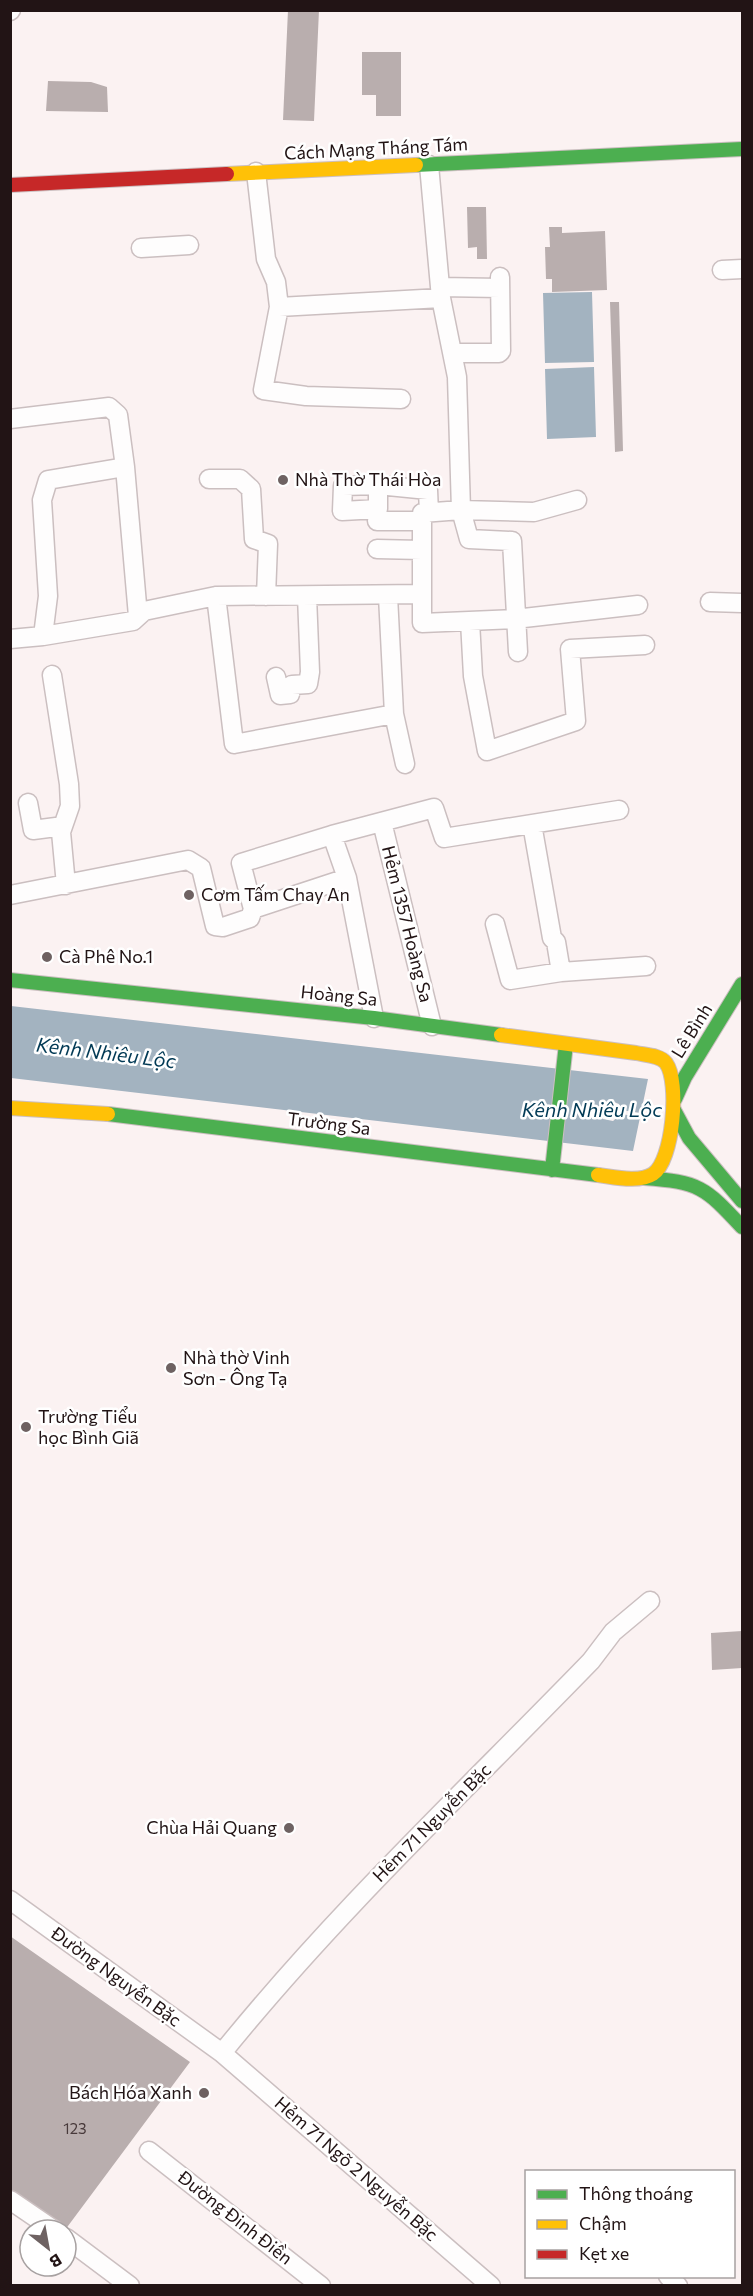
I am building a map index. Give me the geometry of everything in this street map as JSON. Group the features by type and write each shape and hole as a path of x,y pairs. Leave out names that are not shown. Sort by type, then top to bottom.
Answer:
{"street":[{"name":"Cách Mạng Tháng Tám","path":"10,185 742,149"},
{"path":"429,165 441,293 457,377 461,510 470,539 512,541 518,652"},
{"path":"256,172 266,259 276,282 279,307 263,390 306,396 400,399"},
{"path":"141,248 189,245"},
{"path":"722,270 742,269"},
{"path":"279,307 441,293 500,283 500,352 452,353"},
{"path":"10,419 109,407 118,415 125,467 138,616"},
{"path":"43,636 48,596 42,500 48,480 125,467"},
{"path":"209,478 240,479 251,489 254,539 268,544 266,596"},
{"path":"378,485 428,490 422,550 422,623 515,619 638,605"},
{"path":"377,521 426,517 461,510 534,512 577,500"},
{"path":"377,549 422,550"},
{"path":"10,639 43,636 133,621 144,611 216,596 422,594"},
{"path":"216,596 234,744 394,714"},
{"path":"276,677 280,695 290,694 292,685 308,684 310,672 307,596"},
{"path":"388,596 394,714 405,764"},
{"path":"710,602 742,603"},
{"path":"470,621 473,676 487,751 576,721 570,649 645,645"},
{"path":"52,675 70,806 60,832 66,885"},
{"path":"28,802 33,830 56,827 60,832"},
{"path":"10,895 188,860 201,868 215,926 223,927 250,918 253,909 241,864 332,835 434,808 444,838 619,810"},
{"name":"Hẻm 1357 Hoàng Sa","path":"382,822 432,1026"},
{"path":"532,824 552,938 556,942 561,972"},
{"path":"332,835 347,878 374,1018"},
{"path":"253,909 347,878"},
{"path":"495,924 510,980 561,972 646,966"},
{"name":"Hoàng Sa","path":"10,980 374,1018 662,1059 682,1057 704,1045"},
{"name":"Lê Bình","path":"674,1104 685,1077 742,984"},
{"path":"552,1170 566,1044"},
{"path":"644,1178 654,1174 662,1163 674,1104 672,1071 662,1059"},
{"path":"674,1104 689,1138 742,1201"},
{"name":"Trường Sa","path":"10,1108 92,1112 552,1170 614,1177 682,1180 698,1185 713,1195 742,1227"},
{"name":"Hẻm 71 Nguyễn Bặc","path":"222,2053 281,1982 354,1902 591,1661 613,1632 650,1601"},
{"name":"Đường Nguyễn Bặc","path":"10,1900 222,2053"},
{"name":"Hẻm 71 Ngõ 2 Nguyễn Bặc","path":"222,2053 491,2286"},
{"name":"Đường Đinh Điền","path":"148,2151 321,2286"},
{"path":"10,2200 36,2218"},
{"path":"78,2247 130,2286"}],"water":[{"path":"592,292 594,362 545,363 543,293"},
{"path":"594,367 596,437 547,439 545,369"},
{"name":"Kênh Nhiêu Lộc","path":"11,1006 648,1079 633,1151 11,1078"}],"pier":[{"path":"609,1100 619,1104 621,1110 641,1113 640,1117 621,1114 613,1121 603,1119 600,1106"}],"building":[{"path":"288,10 319,10 314,121 283,120"},
{"path":"362,52 401,52 401,116 376,116 376,95 362,95"},
{"path":"48,81 91,82 107,87 108,112 46,111"},
{"path":"467,207 486,207 487,259 477,259 477,247 468,248"},
{"path":"549,227 562,227 562,233 605,231 607,290 552,292 552,279 546,279 545,247 550,247"},
{"path":"610,302 619,302 623,451 615,452"},
{"path":"742,1631 742,1668 712,1670 711,1633"},
{"path":"10,1936 190,2062 74,2218 43,2218 10,2196"}],"traffic: fast":[{"path":"416,165 742,149"},
{"path":"10,980 374,1018 501,1035"},
{"path":"675,1099 685,1077 742,984"},
{"path":"552,1170 566,1044"},
{"path":"674,1110 689,1138 742,1201"},
{"path":"108,1114 598,1175"},
{"path":"644,1178 677,1182 700,1189 719,1203 742,1227"}],"traffic: slow":[{"path":"227,174 416,165"},
{"path":"501,1035 648,1055 660,1058 666,1063 673,1087 672,1121 670,1138 660,1166 653,1174 641,1178 626,1179 598,1175"},
{"path":"10,1108 108,1114"}],"traffic: jam":[{"path":"10,185 227,174"}],"place":[{"name":"Nhà Thờ Thái Hòa","path":"283,480"},
{"name":"Cơm Tấm Chay An","path":"189,895"},
{"name":"Cà Phê No.1","path":"47,957"},
{"name":"Nhà thờ Vinh Sơn - Ông Tạ","path":"171,1368"},
{"name":"Trường Tiểu học Bình Giã","path":"26,1427"},
{"name":"Chùa Hải Quang","path":"289,1828"},
{"name":"Bách Hóa Xanh","path":"204,2093"}]}
